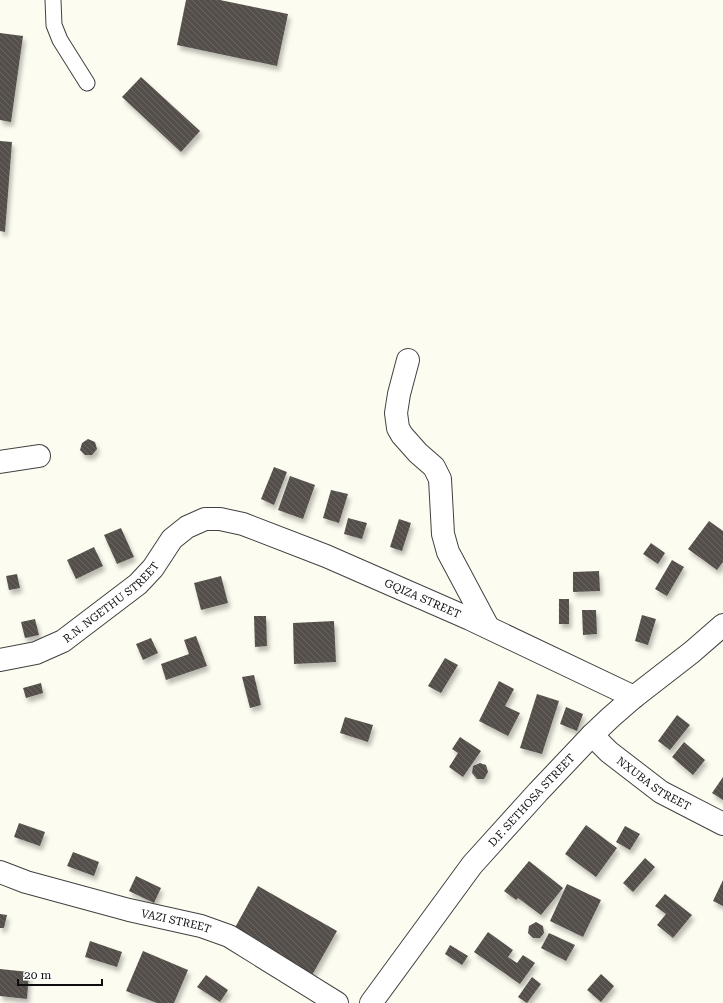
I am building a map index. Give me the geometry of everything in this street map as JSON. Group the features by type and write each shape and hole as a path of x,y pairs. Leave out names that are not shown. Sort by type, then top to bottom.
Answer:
{"street":[{"path":"408,360 399,394 396,413 398,428 414,449 434,468 440,479 443,534 448,552 488,627"},
{"path":"0,462 39,456"},
{"name":"GQIZA STREET","path":"205,519 220,519 243,524 326,556 488,627 634,697"},
{"name":"R.N. NGETHU STREET","path":"0,660 36,653 63,641 138,584 153,568 172,539 187,526 205,519"},
{"name":"D.F. SETHOSA STREET","path":"371,1003 472,865 592,735 634,697 692,652 723,625"},
{"name":"NXUBA STREET","path":"592,735 609,752 661,792 723,824"},
{"name":"VAZI STREET","path":"0,872 26,882 129,910 201,926 228,936 338,1003"}],"lane":[{"path":"53,0 54,25 60,40 87,83"}],"building":[{"path":"186,0 220,0 288,14 277,66 177,45"},
{"path":"0,33 23,36 11,122 0,120"},
{"path":"141,77 200,131 181,152 122,97"},
{"path":"0,141 12,142 5,232 0,231"},
{"path":"88,439 95,442 97,449 92,455 85,455 80,450 82,443"},
{"path":"274,467 287,472 274,505 261,499"},
{"path":"290,476 315,485 303,519 278,510"},
{"path":"331,490 348,494 339,523 323,518"},
{"path":"348,518 367,523 362,539 344,534"},
{"path":"399,519 411,523 402,551 390,547"},
{"path":"709,521 723,531 723,562 717,570 688,549"},
{"path":"121,528 134,557 117,564 104,535"},
{"path":"651,543 665,553 658,564 643,554"},
{"path":"94,547 103,566 76,579 67,560"},
{"path":"672,560 684,567 667,596 655,589"},
{"path":"599,571 600,591 573,592 573,572"},
{"path":"17,574 20,588 9,590 6,576"},
{"path":"221,576 228,603 201,610 194,583"},
{"path":"559,599 569,599 569,624 559,624"},
{"path":"582,610 596,610 597,634 583,635"},
{"path":"642,615 656,619 648,645 635,641"},
{"path":"254,616 266,616 267,646 255,647"},
{"path":"35,619 39,635 25,638 21,622"},
{"path":"334,621 336,662 294,664 293,623"},
{"path":"196,636 207,666 166,680 161,664 189,654 184,640"},
{"path":"151,638 158,653 143,660 136,644"},
{"path":"445,658 458,665 441,693 428,686"},
{"path":"254,675 261,705 250,708 242,677"},
{"path":"499,681 514,689 505,706 520,713 508,736 479,721"},
{"path":"41,683 43,693 26,698 23,688"},
{"path":"537,694 559,701 542,754 520,748"},
{"path":"566,707 583,714 577,731 560,724"},
{"path":"677,715 690,725 670,750 658,741"},
{"path":"345,717 373,725 368,742 340,733"},
{"path":"460,737 481,751 463,777 449,767 458,753 452,749"},
{"path":"684,742 705,760 693,775 672,757"},
{"path":"480,763 486,765 488,772 484,779 477,779 472,773 473,766"},
{"path":"723,777 723,800 712,793"},
{"path":"19,823 45,832 40,846 14,837"},
{"path":"586,825 617,848 596,877 565,854"},
{"path":"625,826 640,834 630,850 616,842"},
{"path":"73,852 99,862 94,876 67,866"},
{"path":"645,858 655,867 633,892 623,883"},
{"path":"529,861 563,888 541,915 518,898 516,900 504,891"},
{"path":"136,876 161,888 154,903 129,891"},
{"path":"723,880 723,906 713,901"},
{"path":"567,884 601,900 583,937 550,921"},
{"path":"258,886 337,931 311,977 232,933"},
{"path":"665,894 692,915 673,938 657,925 666,914 655,906"},
{"path":"0,914 7,915 4,928 0,928"},
{"path":"536,922 543,926 544,933 540,938 533,938 528,933 529,926"},
{"path":"488,932 513,950 508,957 517,963 523,955 535,963 520,984 474,952"},
{"path":"549,933 575,945 566,961 541,948"},
{"path":"90,941 122,952 117,967 85,957"},
{"path":"450,945 468,956 462,965 445,954"},
{"path":"143,951 188,970 174,1003 157,1003 126,991"},
{"path":"0,969 29,972 27,999 0,996"},
{"path":"601,974 614,986 601,1002 587,990"},
{"path":"206,975 228,990 220,1002 197,987"},
{"path":"532,977 541,984 527,1003 518,997"}]}
